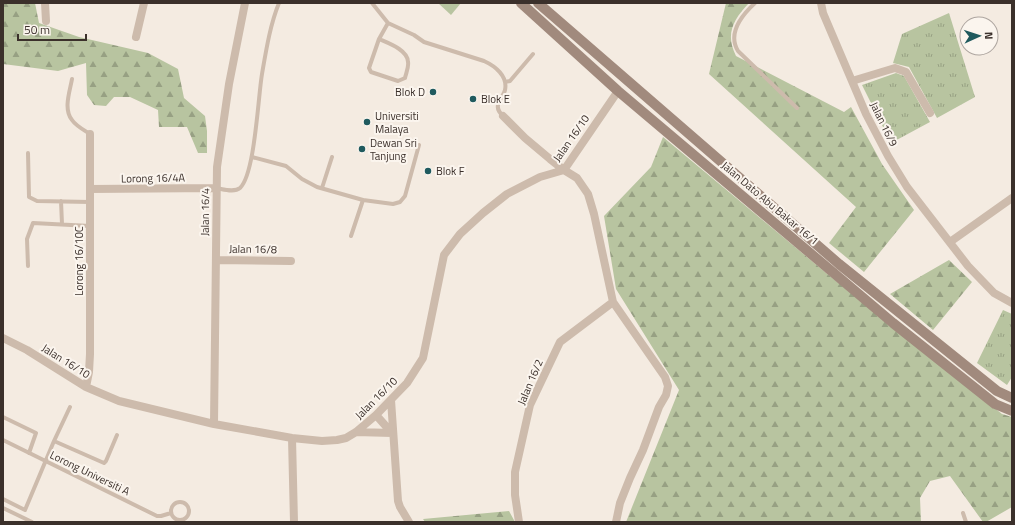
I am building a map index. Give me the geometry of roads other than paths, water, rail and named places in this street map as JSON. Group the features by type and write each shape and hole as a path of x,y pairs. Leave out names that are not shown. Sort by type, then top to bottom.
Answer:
{"main road":[{"name":"Jalan Dato Abu Bakar 16/1","path":"521,3 618,91 893,323 995,404 1012,411"},
{"name":"Jalan Dato Abu Bakar 16/1","path":"538,3 839,264 997,391 1012,398"}],"street":[{"path":"46,3 46,21"},
{"path":"136,37 144,3"},
{"name":"Jalan 16/4","path":"214,424 217,167 224,112 245,3"},
{"name":"Jalan 16/9","path":"821,3 823,13 866,114 888,156 907,187 968,266 994,293 1012,303"},
{"path":"852,81 895,68 906,72 930,113"},
{"name":"Jalan 16/10","path":"3,338 27,350 86,387 119,401 214,424 292,438 322,441 346,438 356,432 391,400 407,383 423,358 444,255 460,234 507,194 540,177 564,170 618,91"},
{"path":"503,116 525,138 564,170 577,178 588,194 594,214 613,302 665,377 668,386 666,395 659,407 643,450 620,503 616,522"},
{"name":"Lorong 16/10C","path":"86,387 90,354 90,134"},
{"name":"Lorong 16/4A","path":"90,189 216,188"},
{"path":"950,242 1012,198"},
{"name":"Jalan 16/8","path":"216,260 291,261"},
{"name":"Jalan 16/2","path":"519,522 515,495 515,472 530,404 560,342 613,302"},
{"path":"391,400 392,433 395,444 398,501 408,522"},
{"path":"376,415 392,433"},
{"path":"356,432 392,433"},
{"path":"292,438 294,522"}],"lane":[{"path":"216,188 233,190 238,189 242,186 246,176 252,157 262,74 275,14 279,3"},
{"path":"372,3 388,23 424,42 466,55 492,65 499,70 505,82 505,91 498,104 498,111 503,116"},
{"path":"755,3 740,19 736,28 734,42 735,46 738,51 797,108"},
{"path":"379,38 407,56 409,63 405,78 398,81 372,72 369,68 379,38 388,23"},
{"path":"505,82 510,81 533,54"},
{"path":"72,79 68,105 69,116 75,123 90,134"},
{"path":"252,157 286,166 302,179 322,188 363,200 393,204 400,202 405,196 419,146"},
{"path":"28,153 29,197 37,201 90,202"},
{"path":"322,188 332,157"},
{"path":"351,236 363,200"},
{"path":"61,201 62,224"},
{"path":"28,266 27,239 33,223 90,226"},
{"path":"3,499 25,510 70,407"},
{"path":"3,417 36,433 29,452"},
{"path":"54,441 104,463 117,435"},
{"name":"Lorong Universiti A","path":"3,440 157,516 171,513"},
{"path":"178,502 185,503 189,509 188,516 182,520 175,518 171,513 172,506 178,502"},
{"path":"3,508 32,522"},
{"path":"963,513 966,522"}],"place":[{"name":"Blok D","path":"433,92"},
{"name":"Blok E","path":"473,99"},
{"name":"Universiti Malaya","path":"367,122"},
{"name":"Dewan Sri Tanjung","path":"362,149"},
{"name":"Blok F","path":"428,171"}]}
